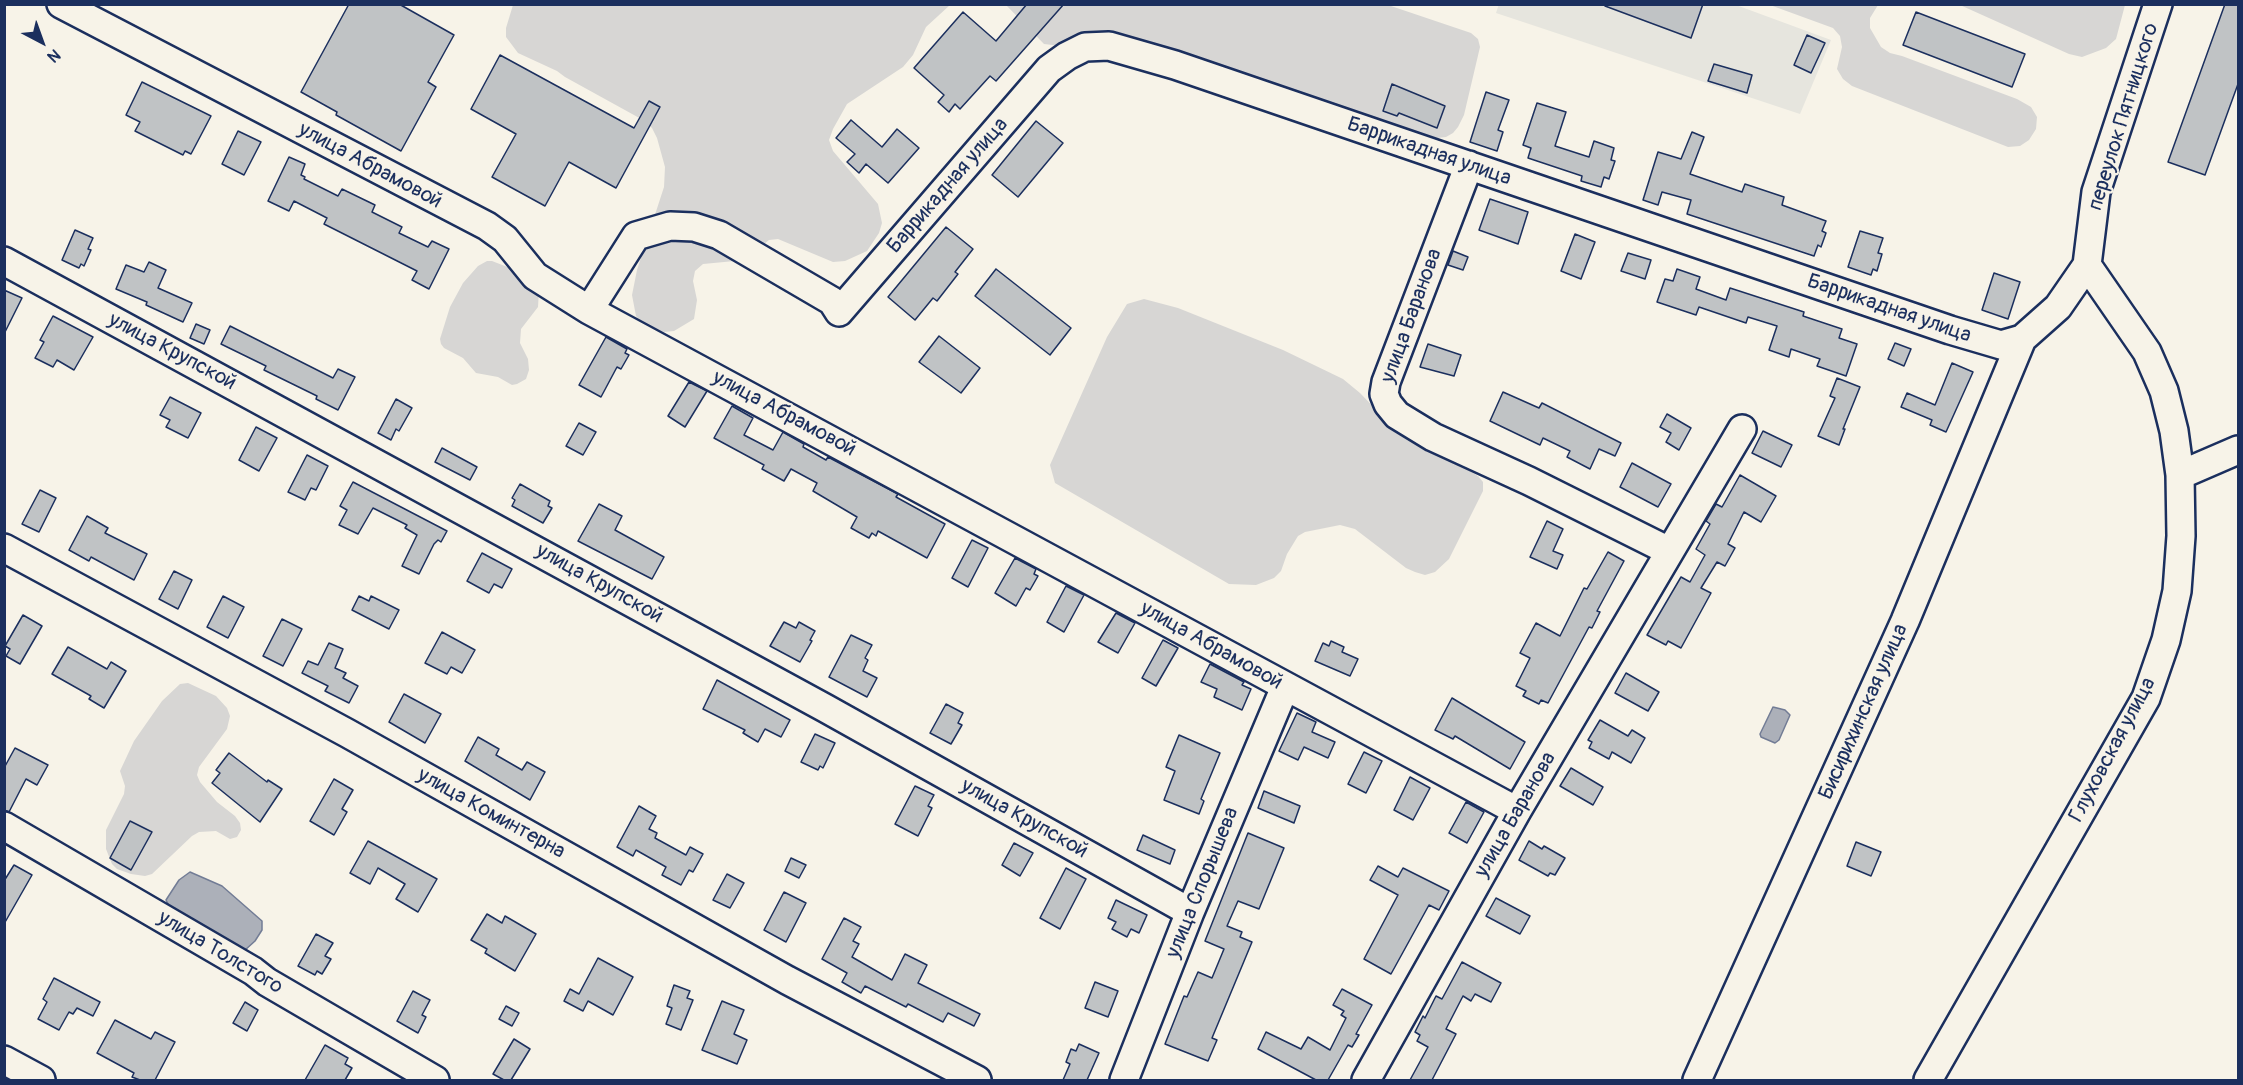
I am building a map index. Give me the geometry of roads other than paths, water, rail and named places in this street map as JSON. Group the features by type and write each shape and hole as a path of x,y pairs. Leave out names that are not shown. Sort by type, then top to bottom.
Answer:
{"street":[{"name":"улица Абрамовой","path":"61,4 487,226 504,239 535,276 589,310 1517,811"},
{"name":"переулок Пятницкого","path":"2086,265 2096,192 2158,4"},
{"name":"Баррикадная улица","path":"589,310 636,236 670,226 694,227 719,235 832,302 839,312 1049,69 1085,47 1109,46 1175,65 1950,330 2001,345 2022,339"},
{"name":"улица Баранова","path":"1469,165 1386,382 1384,394 1388,404 1397,415 1432,437 1529,481 1669,551"},
{"name":"улица Крупской","path":"4,261 804,697 1190,912"},
{"path":"2022,339 2058,307 2086,265"},
{"name":"Глуховская улица","path":"1928,1080 2146,698 2166,640 2177,591 2181,536 2180,475 2174,431 2164,391 2147,352 2086,265"},
{"name":"Бисирихинская улица","path":"1697,1080 1905,621 2022,339"},
{"name":"улица Баранова","path":"1366,1080 1517,811 1742,429"},
{"path":"2180,475 2238,450"},
{"name":"улица Коминтерна","path":"4,548 347,732 787,980 977,1080"},
{"name":"улица Спорышева","path":"1124,1080 1190,912 1285,687"},
{"name":"улица Толстого","path":"4,826 435,1080"},
{"path":"4,1060 41,1080"}]}
